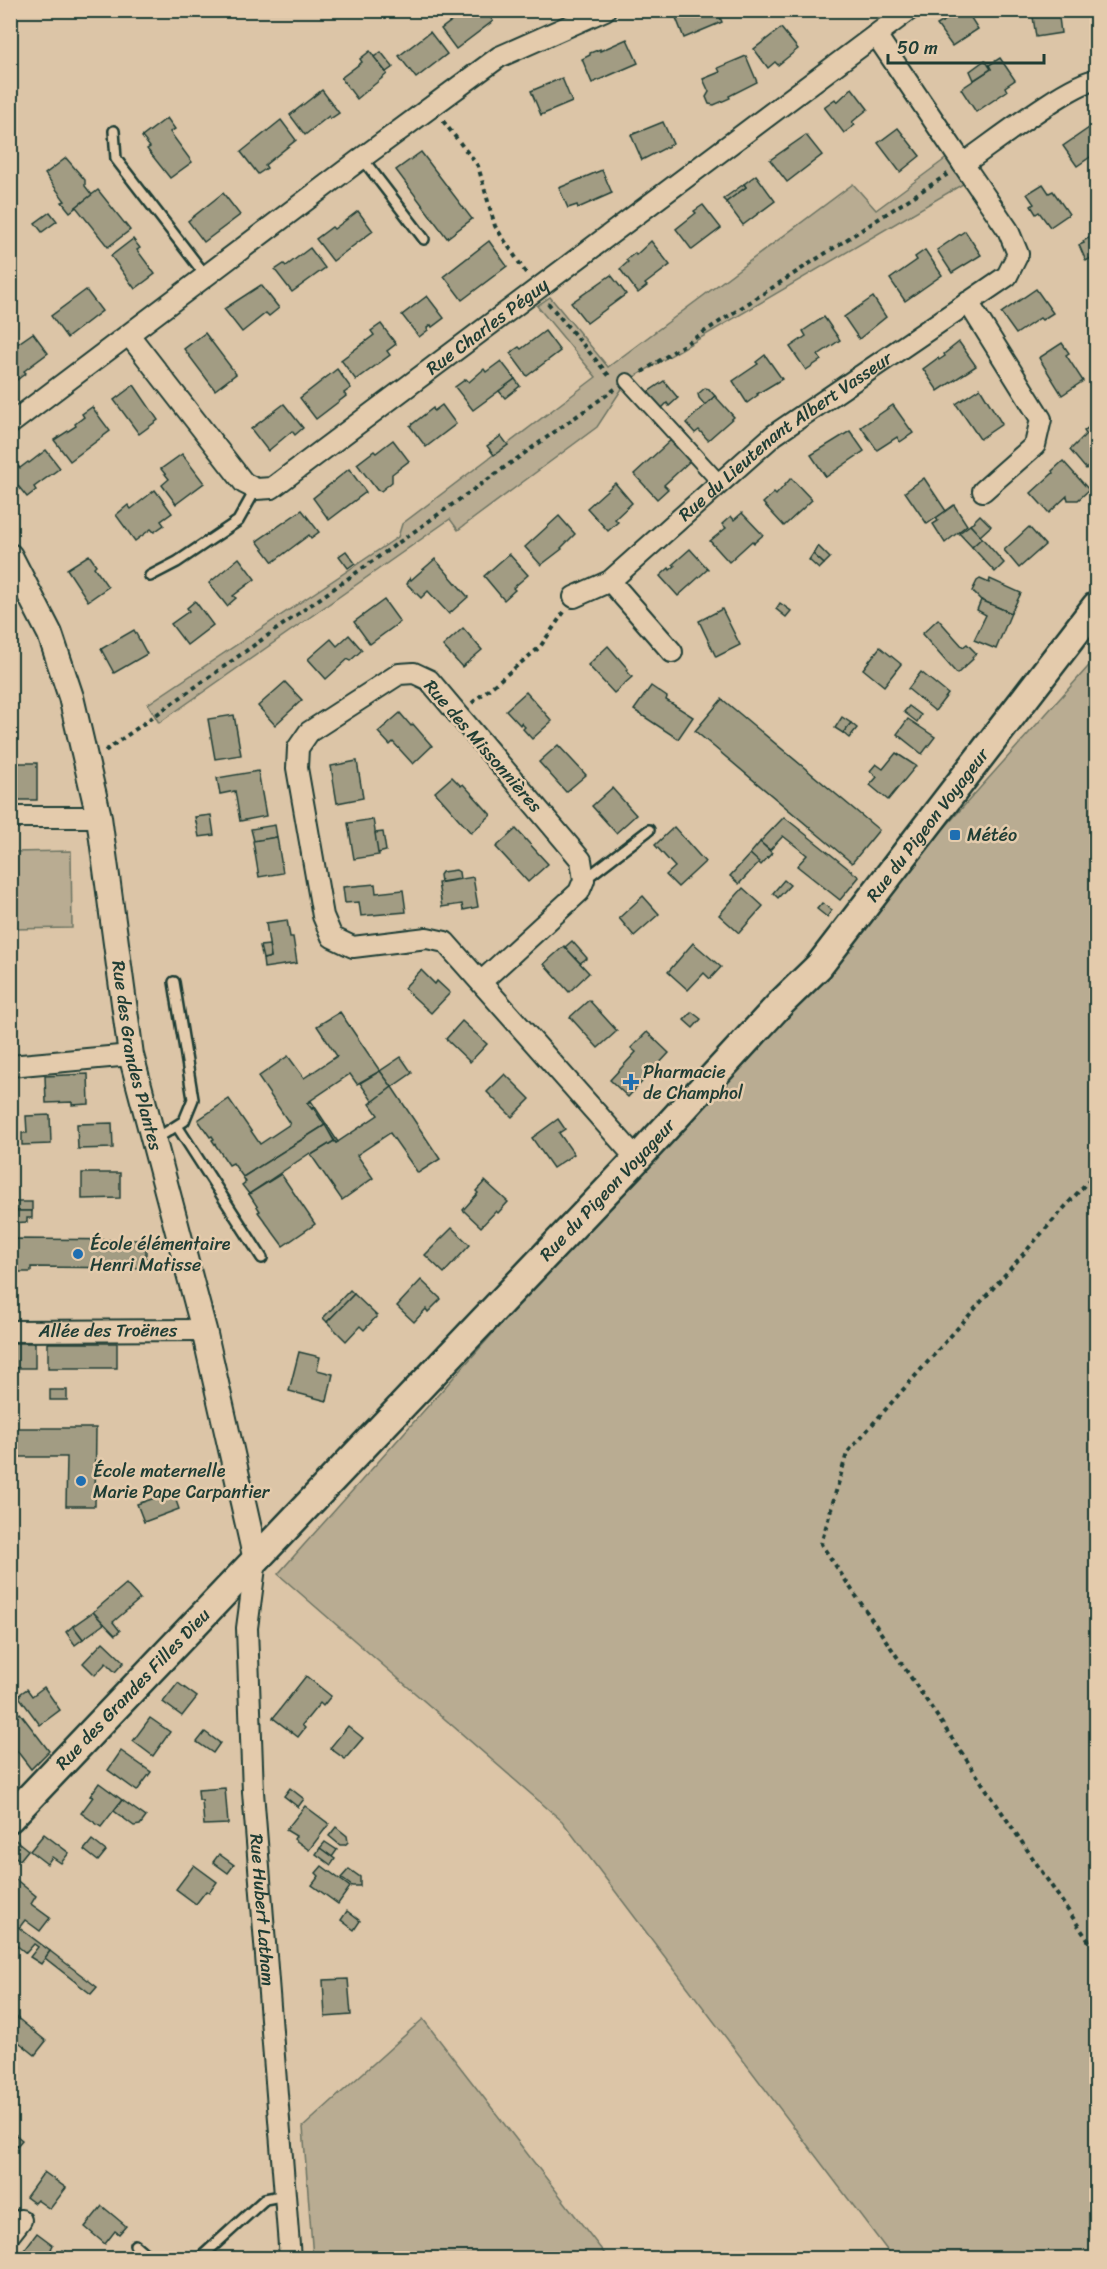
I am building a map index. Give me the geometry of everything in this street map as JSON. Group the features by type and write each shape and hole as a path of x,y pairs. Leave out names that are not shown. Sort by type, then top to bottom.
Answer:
{"main road":[{"name":"Rue du Pigeon Voyageur","path":"256,1560 637,1159 782,1002 819,966 1096,606"},
{"name":"Rue des Grandes Filles Dieu","path":"14,1809 256,1560"}],"street":[{"path":"10,424 499,57 605,10"},
{"name":"Rue Charles Péguy","path":"256,489 272,488 909,10"},
{"path":"876,35 963,164 1067,92 1091,80 1096,80"},
{"name":"Rue du Lieutenant Albert Vasseur","path":"574,597 610,581 774,435 1007,276 1018,254 1008,231 963,164"},
{"path":"968,302 1041,418 1035,445 983,490"},
{"path":"129,335 244,483 256,489"},
{"path":"627,381 720,483"},
{"name":"Rue des Grandes Plantes","path":"10,556 22,586 50,634 71,697 99,817 131,1055 204,1330 256,1560"},
{"path":"610,581 672,652"},
{"name":"Rue des Missonnières","path":"584,880 581,860 429,680 414,673 399,674 309,732 298,748 297,768 323,916 332,938 353,947 427,938 445,942 637,1159"},
{"path":"10,817 99,817"},
{"path":"481,982 579,892 584,880"},
{"path":"10,1066 131,1055"},
{"name":"Allée des Troënes","path":"10,1331 204,1330"},
{"name":"Rue Hubert Latham","path":"256,1560 247,1628 253,1792 290,2259"}],"lane":[{"path":"114,131 116,159 206,276"},
{"path":"362,158 424,239"},
{"path":"150,576 177,562 238,521 256,489"},
{"path":"584,880 649,830"},
{"path":"154,1140 184,1121 192,1099 174,982"},
{"path":"177,1126 262,1258"},
{"path":"200,2259 265,2199 286,2194"},
{"path":"135,2245 150,2259"}],"path":[{"path":"85,764 619,387 537,291 495,226 478,166 431,106"},
{"path":"627,381 963,164"},
{"path":"458,714 540,647 574,597"},
{"path":"1096,1172 847,1453 821,1544 1096,1952"}],"shaded area":[{"path":"948,157 963,184 627,381 597,427 458,530 450,519 159,723 148,704 398,537 402,524 596,377 537,306 550,297 608,367 853,184 876,210"},
{"path":"1096,658 1096,2258 893,2258 562,1821 278,1574"},
{"path":"71,851 72,928 11,929 11,852"},
{"path":"423,2019 608,2258 313,2258 303,2127"}],"building":[{"path":"460,10 485,10 493,21 456,49 441,29 462,13"},
{"path":"685,10 717,10 722,22 684,38 675,15"},
{"path":"966,10 978,29 952,46 937,25"},
{"path":"1032,10 1058,10 1061,33 1036,37"},
{"path":"781,28 798,49 778,65 775,62 768,68 754,49"},
{"path":"430,32 447,54 416,78 399,56"},
{"path":"627,39 638,63 592,83 582,59 590,53"},
{"path":"370,51 387,74 357,99 341,78 362,62 360,59"},
{"path":"381,52 393,67 386,72 374,57"},
{"path":"746,56 757,82 729,96 730,98 714,105 709,104 706,97 709,92 703,79 720,72 718,68"},
{"path":"1000,58 1015,80 1005,87 1007,91 976,112 961,89 991,69 989,65"},
{"path":"985,60 991,69 974,80 970,71"},
{"path":"562,78 572,102 541,115 531,91"},
{"path":"852,88 868,109 852,122 855,125 844,133 824,107 835,99 837,102"},
{"path":"322,90 339,113 330,119 329,116 305,135 290,115"},
{"path":"167,118 175,129 170,132 192,162 170,178 147,149 150,147 142,137"},
{"path":"281,120 296,140 265,165 267,168 258,174 241,152"},
{"path":"663,122 673,144 642,160 631,135"},
{"path":"898,128 920,156 900,172 878,143"},
{"path":"1089,128 1096,139 1096,153 1077,166 1063,146"},
{"path":"806,135 822,155 787,182 770,160"},
{"path":"421,152 472,219 447,238 396,170"},
{"path":"66,158 85,180 85,186 92,195 70,212 62,202 65,201 45,174"},
{"path":"602,170 612,193 578,208 577,205 568,208 559,188"},
{"path":"756,175 775,201 743,225 726,202 746,187 744,184"},
{"path":"744,184 746,187 726,202 723,199"},
{"path":"1043,184 1049,193 1053,191 1069,214 1050,227 1039,212 1036,214 1031,206 1034,204 1027,194"},
{"path":"98,190 130,230 108,247 76,207"},
{"path":"223,193 240,215 204,242 188,221"},
{"path":"703,205 721,228 692,250 676,229"},
{"path":"358,211 373,231 333,261 316,239"},
{"path":"50,212 57,221 42,232 35,223"},
{"path":"965,231 981,255 952,273 937,250"},
{"path":"1096,234 1096,269 1091,258 1086,261 1079,245"},
{"path":"133,239 140,248 137,250 155,274 135,289 111,256"},
{"path":"489,241 507,266 462,300 444,276"},
{"path":"651,241 670,265 645,284 647,286 638,293 620,269 628,262 626,260 635,253 636,255"},
{"path":"310,248 325,268 292,292 275,270 284,264 286,266"},
{"path":"925,250 942,275 905,301 890,279 917,260 915,257"},
{"path":"611,275 626,294 587,323 571,303"},
{"path":"261,285 279,308 269,316 266,313 242,332 224,309"},
{"path":"1036,289 1053,313 1042,320 1040,318 1016,334 1001,313"},
{"path":"86,290 102,311 67,338 51,316"},
{"path":"427,296 444,318 427,328 428,330 419,337 402,315"},
{"path":"873,297 886,317 859,339 844,317"},
{"path":"824,317 840,340 818,355 821,360 806,370 790,347 806,336 803,331"},
{"path":"381,324 396,344 387,351 390,355 356,380 341,360 374,335 371,331"},
{"path":"545,331 560,351 527,376 510,353 519,347 521,349"},
{"path":"33,333 48,353 24,371 26,373 17,380 10,371 10,349"},
{"path":"205,333 236,374 215,390 184,349"},
{"path":"959,342 976,366 938,391 923,369 938,358 939,360 945,356 944,354"},
{"path":"1062,343 1069,353 1066,355 1083,381 1062,395 1039,358"},
{"path":"765,355 782,379 747,403 733,381 758,364 756,362"},
{"path":"501,361 515,379 473,410 455,387 466,379 469,382 484,369 486,372"},
{"path":"337,369 351,388 344,393 346,396 316,419 300,398"},
{"path":"515,379 520,386 505,398 499,391"},
{"path":"664,381 678,398 669,406 667,403 660,410 645,394"},
{"path":"134,385 158,420 139,434 114,400"},
{"path":"705,388 715,396 705,405 698,394"},
{"path":"980,388 1002,424 980,439 956,404"},
{"path":"715,396 734,417 708,440 699,430 695,433 686,423"},
{"path":"284,404 303,428 295,435 292,431 268,451 251,429"},
{"path":"442,405 456,424 426,447 410,426 433,408 434,411"},
{"path":"893,405 913,433 900,442 897,437 877,450 861,427"},
{"path":"92,407 110,431 70,461 54,440 76,426 75,424 84,417 82,414"},
{"path":"1095,422 1096,459 1086,469 1070,450 1086,434 1084,431"},
{"path":"850,431 864,451 826,477 811,455"},
{"path":"501,436 508,445 494,455 487,446"},
{"path":"672,439 691,460 664,485 668,489 657,499 634,474"},
{"path":"393,440 409,461 392,474 392,482 381,491 377,490 357,464"},
{"path":"46,450 60,468 34,487 36,490 27,497 10,476 10,471 29,463"},
{"path":"182,454 204,483 176,504 162,485 169,479 161,469"},
{"path":"1063,461 1089,490 1078,500 1068,500 1067,496 1049,513 1031,493"},
{"path":"349,469 366,492 329,520 313,498"},
{"path":"791,478 812,500 784,526 763,503 774,493 776,495"},
{"path":"924,478 946,511 927,524 905,492"},
{"path":"615,483 632,503 615,519 618,522 608,531 587,508"},
{"path":"155,490 172,513 161,521 164,525 154,532 151,529 135,541 116,515 128,505 131,509"},
{"path":"954,505 967,525 945,543 933,524 938,521 936,518"},
{"path":"302,510 319,532 311,538 309,535 273,562 257,541"},
{"path":"742,513 763,535 754,543 752,541 729,562 710,541 726,528 722,524 731,516 734,520"},
{"path":"980,515 991,526 980,536 970,525"},
{"path":"559,516 575,534 562,549 541,565 525,547"},
{"path":"970,525 982,538 972,547 959,533"},
{"path":"1029,527 1045,545 1019,568 1004,550"},
{"path":"982,538 1004,563 995,572 972,547"},
{"path":"818,546 830,558 824,564 813,554"},
{"path":"690,549 708,569 678,596 660,576 675,566 673,564"},
{"path":"346,551 355,563 348,568 339,556"},
{"path":"509,554 528,575 513,588 515,590 504,600 484,576"},
{"path":"813,554 824,564 819,569 809,560"},
{"path":"89,555 96,565 94,567 108,587 88,601 67,569"},
{"path":"239,558 255,579 233,596 236,598 227,606 209,583"},
{"path":"435,559 468,597 449,614 428,591 421,598 407,584 410,578 411,580"},
{"path":"980,579 989,583 990,579 1021,593 1011,613 981,600 972,591"},
{"path":"384,600 400,622 370,644 354,622"},
{"path":"981,600 1011,613 996,649 974,640 986,615 977,610"},
{"path":"195,601 213,625 187,645 171,624 189,611 187,608"},
{"path":"780,603 791,611 786,617 776,609"},
{"path":"722,609 740,645 716,657 699,621"},
{"path":"938,619 963,647 967,644 976,653 973,659 957,674 922,634"},
{"path":"463,628 482,650 462,667 443,646"},
{"path":"134,630 147,654 114,673 101,649"},
{"path":"349,635 362,650 326,679 308,659 331,639 337,646"},
{"path":"608,646 632,677 614,693 588,665"},
{"path":"880,647 901,664 884,686 863,669"},
{"path":"921,672 948,694 935,711 908,689"},
{"path":"285,682 302,700 275,725 258,706"},
{"path":"651,686 667,697 666,700 693,717 678,739 634,710"},
{"path":"526,692 552,721 532,739 523,729 525,727 521,723 520,725 506,710"},
{"path":"722,699 879,830 852,863 695,731"},
{"path":"909,706 921,715 917,722 904,712"},
{"path":"400,713 432,746 413,764 393,742 390,745 378,732"},
{"path":"234,715 241,755 215,759 208,719"},
{"path":"842,717 851,723 843,733 835,728"},
{"path":"908,719 935,737 922,754 897,734"},
{"path":"851,723 857,728 849,738 843,733"},
{"path":"558,745 586,775 566,792 539,762"},
{"path":"896,753 916,766 888,800 870,785 877,777 870,771 876,764 883,769"},
{"path":"357,761 363,798 337,803 331,766"},
{"path":"10,763 37,763 37,800 10,800"},
{"path":"258,771 266,816 240,821 235,791 220,794 217,778"},
{"path":"452,777 461,786 463,784 491,815 471,833 435,792"},
{"path":"612,788 636,815 616,833 592,806"},
{"path":"211,815 214,835 199,837 195,817"},
{"path":"784,817 859,877 840,900 797,866 807,855 783,836 770,850 760,842"},
{"path":"373,819 379,855 354,859 348,823"},
{"path":"275,825 277,837 254,841 251,829"},
{"path":"674,827 705,862 678,887 666,875 675,867 655,845"},
{"path":"516,829 548,864 528,882 496,847"},
{"path":"383,832 386,851 378,853 375,833"},
{"path":"277,837 283,873 259,877 253,841"},
{"path":"760,842 772,853 761,865 750,854"},
{"path":"750,854 759,862 739,884 730,876"},
{"path":"456,870 459,872 460,879 441,882 442,872"},
{"path":"473,877 478,907 463,910 462,904 442,907 438,883"},
{"path":"784,880 790,885 778,898 773,893"},
{"path":"375,884 376,893 403,890 406,912 361,916 359,902 345,903 343,887"},
{"path":"743,888 763,906 739,933 719,915"},
{"path":"643,896 659,914 634,936 619,918"},
{"path":"822,903 832,910 827,917 817,909"},
{"path":"287,920 290,937 293,937 297,963 264,968 263,959 271,957 266,923"},
{"path":"572,941 587,958 580,963 565,947"},
{"path":"693,943 721,967 710,979 704,973 688,990 668,972"},
{"path":"269,945 271,957 263,959 260,946"},
{"path":"564,946 589,973 569,992 544,964"},
{"path":"421,970 435,984 437,981 450,993 431,1013 404,988"},
{"path":"589,1000 617,1031 598,1048 570,1017"},
{"path":"340,1012 380,1071 357,1084 350,1074 307,1103 312,1109 313,1107 325,1125 243,1177 233,1163 229,1165 212,1140 214,1139 212,1136 210,1137 198,1120 229,1099 260,1144 290,1124 258,1077 288,1056 304,1078 337,1056 317,1026"},
{"path":"692,1012 701,1019 693,1028 684,1020"},
{"path":"462,1021 487,1044 470,1062 446,1039"},
{"path":"647,1032 669,1053 628,1097 610,1080 636,1052 631,1048"},
{"path":"401,1057 412,1073 392,1087 380,1071"},
{"path":"380,1071 392,1087 373,1102 360,1083"},
{"path":"88,1074 89,1104 46,1103 45,1076"},
{"path":"505,1074 530,1099 512,1117 487,1092"},
{"path":"392,1087 440,1159 418,1173 390,1133 357,1155 373,1178 342,1200 311,1155 334,1141 336,1143 378,1115 370,1104"},
{"path":"311,1101 338,1142 336,1143 313,1107 312,1109 307,1103"},
{"path":"50,1115 51,1144 22,1145 22,1133 27,1133 26,1116"},
{"path":"558,1119 565,1129 559,1133 574,1154 553,1168 532,1138"},
{"path":"112,1123 113,1148 78,1149 77,1124"},
{"path":"325,1125 334,1141 311,1155 310,1153 249,1194 242,1185 246,1182 243,1177"},
{"path":"82,1173 120,1173 120,1198 82,1199"},
{"path":"281,1174 315,1224 283,1246 258,1212 260,1211 249,1194"},
{"path":"485,1181 508,1202 481,1227 463,1210"},
{"path":"10,1202 32,1202 32,1211 10,1211"},
{"path":"10,1211 32,1211 32,1218 27,1218 27,1222 10,1223"},
{"path":"452,1228 470,1245 444,1273 425,1255"},
{"name":"École élémentaire Henri Matisse","path":"10,1239 146,1240 146,1268 31,1267 31,1272 10,1272"},
{"path":"421,1280 441,1299 428,1312 426,1309 414,1322 397,1306"},
{"path":"350,1290 354,1294 327,1322 323,1318"},
{"path":"354,1294 377,1316 364,1330 360,1326 346,1341 327,1322"},
{"path":"10,1343 35,1343 35,1368 10,1368"},
{"path":"48,1343 117,1343 117,1368 48,1368"},
{"path":"299,1352 320,1357 317,1370 333,1374 327,1401 289,1391"},
{"path":"50,1390 67,1390 67,1400 50,1400"},
{"name":"École maternelle Marie Pape Carpantier","path":"10,1428 96,1428 95,1506 66,1506 67,1457 10,1457"},
{"path":"173,1492 179,1509 144,1522 137,1504"},
{"path":"126,1584 140,1599 113,1622 120,1631 115,1635 93,1612"},
{"path":"93,1612 104,1624 83,1639 73,1626"},
{"path":"73,1626 83,1639 75,1645 66,1632"},
{"path":"103,1642 124,1662 115,1672 106,1663 95,1675 83,1663"},
{"path":"306,1676 331,1696 323,1706 320,1703 302,1725 305,1728 298,1737 273,1718"},
{"path":"178,1683 197,1697 182,1716 163,1702"},
{"path":"44,1687 60,1710 40,1725 20,1698 20,1694 27,1689 32,1696"},
{"path":"20,1713 49,1751 31,1769 10,1742 10,1721"},
{"path":"150,1718 170,1732 153,1756 133,1741"},
{"path":"348,1726 363,1738 345,1759 330,1748"},
{"path":"205,1732 220,1743 213,1753 197,1742"},
{"path":"121,1751 151,1772 137,1791 108,1770"},
{"path":"99,1783 122,1800 101,1827 81,1813 93,1797 90,1796"},
{"path":"225,1788 228,1824 204,1825 202,1800 199,1800 198,1790"},
{"path":"290,1788 304,1799 298,1807 284,1796"},
{"path":"122,1800 146,1817 140,1825 134,1826 114,1811"},
{"path":"305,1806 329,1824 309,1850 294,1839 296,1836 286,1830"},
{"path":"336,1827 347,1836 348,1842 345,1845 340,1845 329,1836"},
{"path":"44,1834 69,1853 61,1863 52,1857 47,1864 30,1851"},
{"path":"13,1838 28,1850 20,1860 10,1853 10,1840"},
{"path":"92,1840 106,1851 98,1861 84,1850"},
{"path":"325,1842 337,1850 332,1857 320,1848"},
{"path":"320,1848 335,1859 331,1865 316,1854"},
{"path":"219,1854 234,1865 228,1873 213,1862"},
{"path":"194,1865 217,1882 209,1893 206,1891 196,1904 176,1889"},
{"path":"322,1866 350,1887 338,1904 312,1885 319,1876 316,1873"},
{"path":"349,1869 360,1877 360,1886 352,1886 341,1878"},
{"path":"14,1878 36,1896 31,1904 50,1918 40,1931 25,1920 19,1928 10,1921 10,1883"},
{"path":"347,1911 360,1921 354,1930 341,1920"},
{"path":"10,1921 50,1951 41,1964 30,1957 38,1947 34,1944 26,1953 10,1940"},
{"path":"50,1951 97,1987 91,1994 45,1958"},
{"path":"348,1979 351,2015 325,2017 323,1980"},
{"path":"10,2012 46,2041 35,2055 10,2035"},
{"path":"10,2130 22,2140 10,2154"},
{"path":"44,2172 66,2188 50,2209 37,2200 34,2203 26,2197"},
{"path":"102,2206 126,2226 119,2234 115,2231 105,2244 85,2227"},
{"path":"37,2233 53,2245 51,2249 59,2255 63,2250 75,2258 27,2258 21,2254"}],"place":[{"name":"Météo","path":"955,835"},
{"name":"Pharmacie de Champhol","path":"631,1082"},
{"name":"École élémentaire Henri Matisse","path":"78,1254"},
{"name":"École maternelle Marie Pape Carpantier","path":"81,1481"}]}
